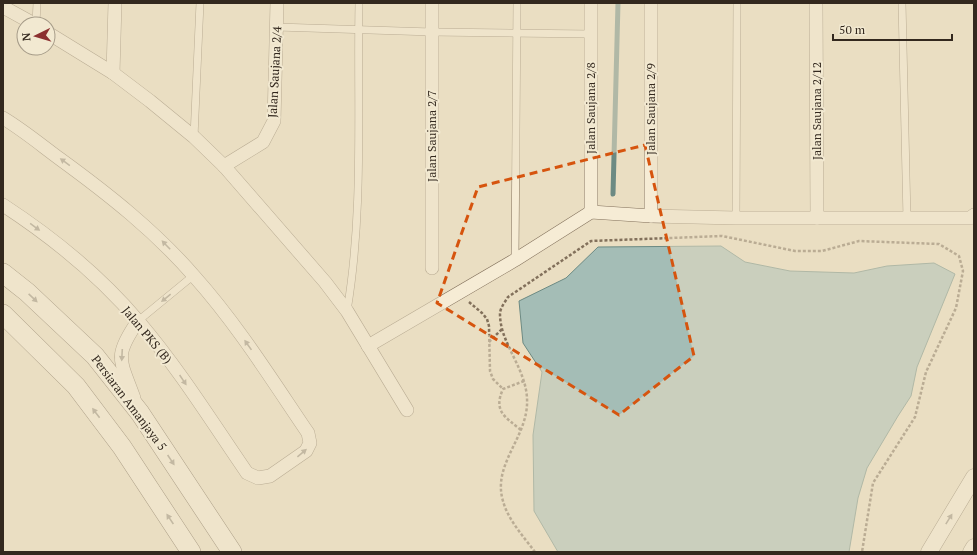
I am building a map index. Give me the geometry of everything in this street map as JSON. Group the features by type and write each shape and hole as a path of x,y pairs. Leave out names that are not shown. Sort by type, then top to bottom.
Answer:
{"main road":[{"name":"Persiaran Amanjaya 5","path":"3,273 27,292 95,356 140,413 232,552"},
{"path":"3,314 76,386 122,447 191,552"}],"street":[{"path":"113,73 115,3"},
{"name":"Jalan Saujana 2/4","path":"224,166 263,142 274,121 278,3"},
{"name":"Jalan Saujana 2/7","path":"432,3 432,268"},
{"name":"Jalan Saujana 2/8","path":"591,212 592,3"},
{"name":"Jalan Saujana 2/9","path":"651,3 651,216"},
{"name":"Jalan Saujana 2/12","path":"816,3 817,218"},
{"path":"3,7 20,16"},
{"path":"56,38 113,73 194,137 224,166 325,282 347,311 407,410"},
{"path":"3,118 91,181 162,241 194,275"},
{"name":"Jalan PKS (B)","path":"3,205 53,241 93,275 138,321 178,371 247,473 258,478 270,476 306,451 310,443 308,433 246,342 194,275"},
{"path":"368,346 515,260 591,212 651,216 736,218 907,219 970,218 974,216"},
{"path":"138,321 125,340 120,356 124,374 140,413"},
{"path":"929,552 974,477"},
{"path":"971,552 974,547"}],"lane":[{"path":"36,16 37,3"},
{"path":"194,137 200,3"},
{"path":"347,311 353,275 358,205 359,3"},
{"path":"515,260 517,3"},
{"path":"736,218 737,3"},
{"path":"902,3 907,219"},
{"path":"277,27 517,34 591,34"},
{"path":"138,321 194,275"}],"path":[{"path":"535,552 510,518 503,501 500,484 504,466 525,420 527,396 524,381 502,329 500,312 508,297 591,241 722,236 795,251 822,251 859,241 939,244 959,256 963,271 956,308 926,372 915,417 873,483 869,496 862,552"},
{"path":"459,293 487,319 490,371 493,379 503,389"},
{"path":"489,342 502,329"},
{"path":"521,430 502,414 499,398 503,389 524,381"}],"highlighted area":[{"path":"645,145 694,356 619,415 437,303 478,187"}],"water":[{"path":"721,246 745,262 790,271 854,273 887,266 934,263 955,274 917,367 911,396 867,468 858,498 849,552 558,552 534,511 533,435 542,372 523,343 519,301 566,278 598,247"}],"waterway":[{"path":"613,194 618,3"}]}
